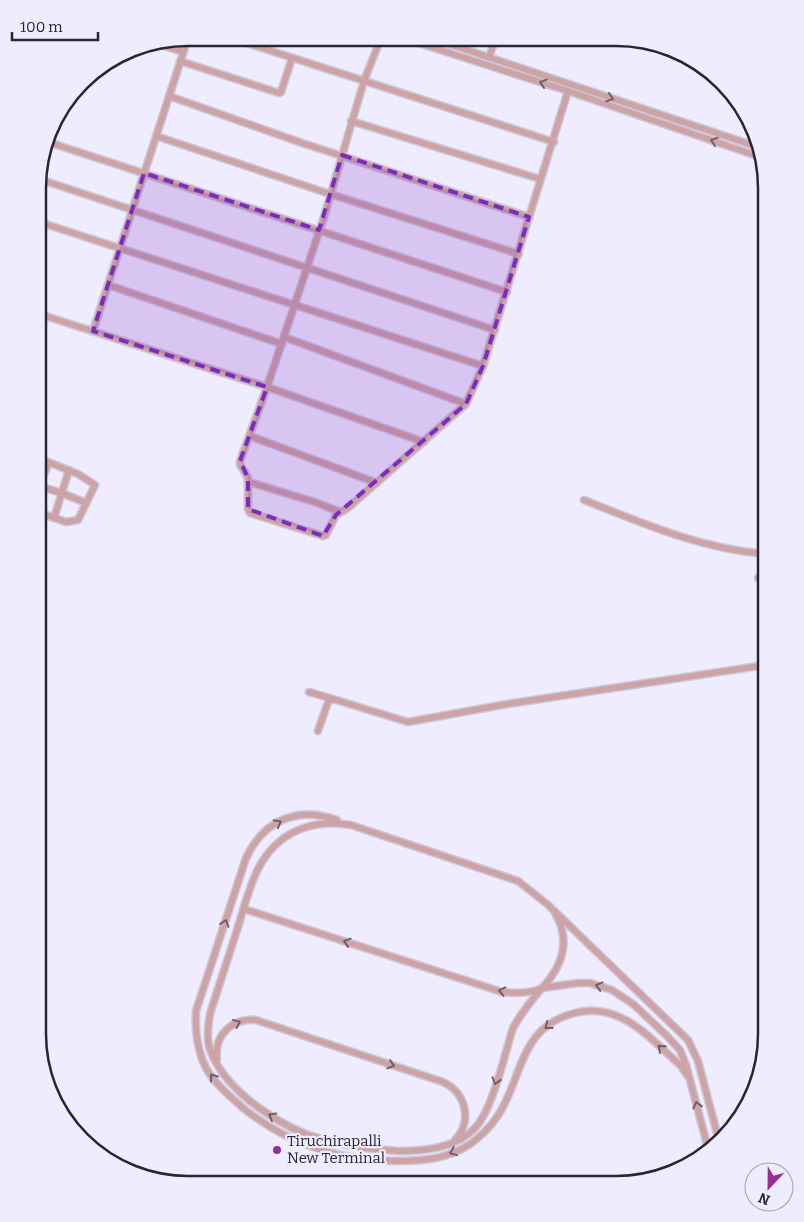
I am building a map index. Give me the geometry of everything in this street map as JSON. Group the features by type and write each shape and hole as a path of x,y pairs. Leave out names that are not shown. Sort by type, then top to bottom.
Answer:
{"street":[{"path":"93,331 185,46"},
{"path":"256,46 554,142"},
{"path":"378,46 364,81 307,268 240,465 248,478 248,509 250,513 323,536 329,532 336,515 348,508 466,404 483,366 495,330 568,92"},
{"path":"427,46 753,154"},
{"path":"454,46 750,144"},
{"path":"489,58 493,46"},
{"path":"169,47 183,52"},
{"path":"180,61 279,94 292,58"},
{"path":"494,68 497,60"},
{"path":"169,96 529,217"},
{"path":"663,124 666,116"},
{"path":"351,121 540,179"},
{"path":"156,136 519,254"},
{"path":"54,144 507,292"},
{"path":"46,181 495,330"},
{"path":"46,224 483,366"},
{"path":"108,285 283,340 466,404"},
{"path":"46,316 267,387 424,442"},
{"path":"250,436 377,483"},
{"path":"46,462 69,470 96,485 78,520 66,522 46,515"},
{"path":"46,470 49,463"},
{"path":"54,518 69,470"},
{"path":"248,482 340,512"},
{"path":"46,488 86,503"},
{"path":"584,500 658,530 712,547 736,552 758,553"},
{"path":"309,692 408,722 507,704 757,666"},
{"path":"318,731 327,705 329,701 333,700"},
{"path":"691,1085 681,1066 632,1023 598,1010 576,1012 558,1019 543,1030 530,1045 498,1116 482,1134 458,1151 427,1160 380,1161 350,1158 303,1145 264,1124 228,1095 208,1072 201,1057 195,1027 196,1011 246,858 256,841 270,826 280,820 314,815 326,816 511,877 525,885 688,1040 698,1061 717,1133"},
{"path":"351,825 336,822 313,824 292,833 267,855 259,868 244,909 210,1014 208,1041 211,1052 226,1078 259,1108 284,1123 310,1135 323,1140 366,1148 412,1151 441,1148 452,1144 466,1136 476,1127 489,1105 518,1017 557,969 560,962 564,946 560,923 547,904"},
{"path":"244,909 502,992 517,993 578,983 590,983 612,990 623,996 680,1050 686,1065 706,1142"},
{"path":"217,1063 217,1047 224,1032 239,1022 256,1020 443,1082 461,1097 466,1114 464,1126 459,1135 451,1143 441,1148"}],"highlighted area":[{"path":"342,155 529,217 483,366 466,404 336,515 323,536 248,509 248,478 240,461 267,387 93,331 144,173 319,230"}],"place":[{"name":"Tiruchirapalli New Terminal","path":"277,1150"}]}
